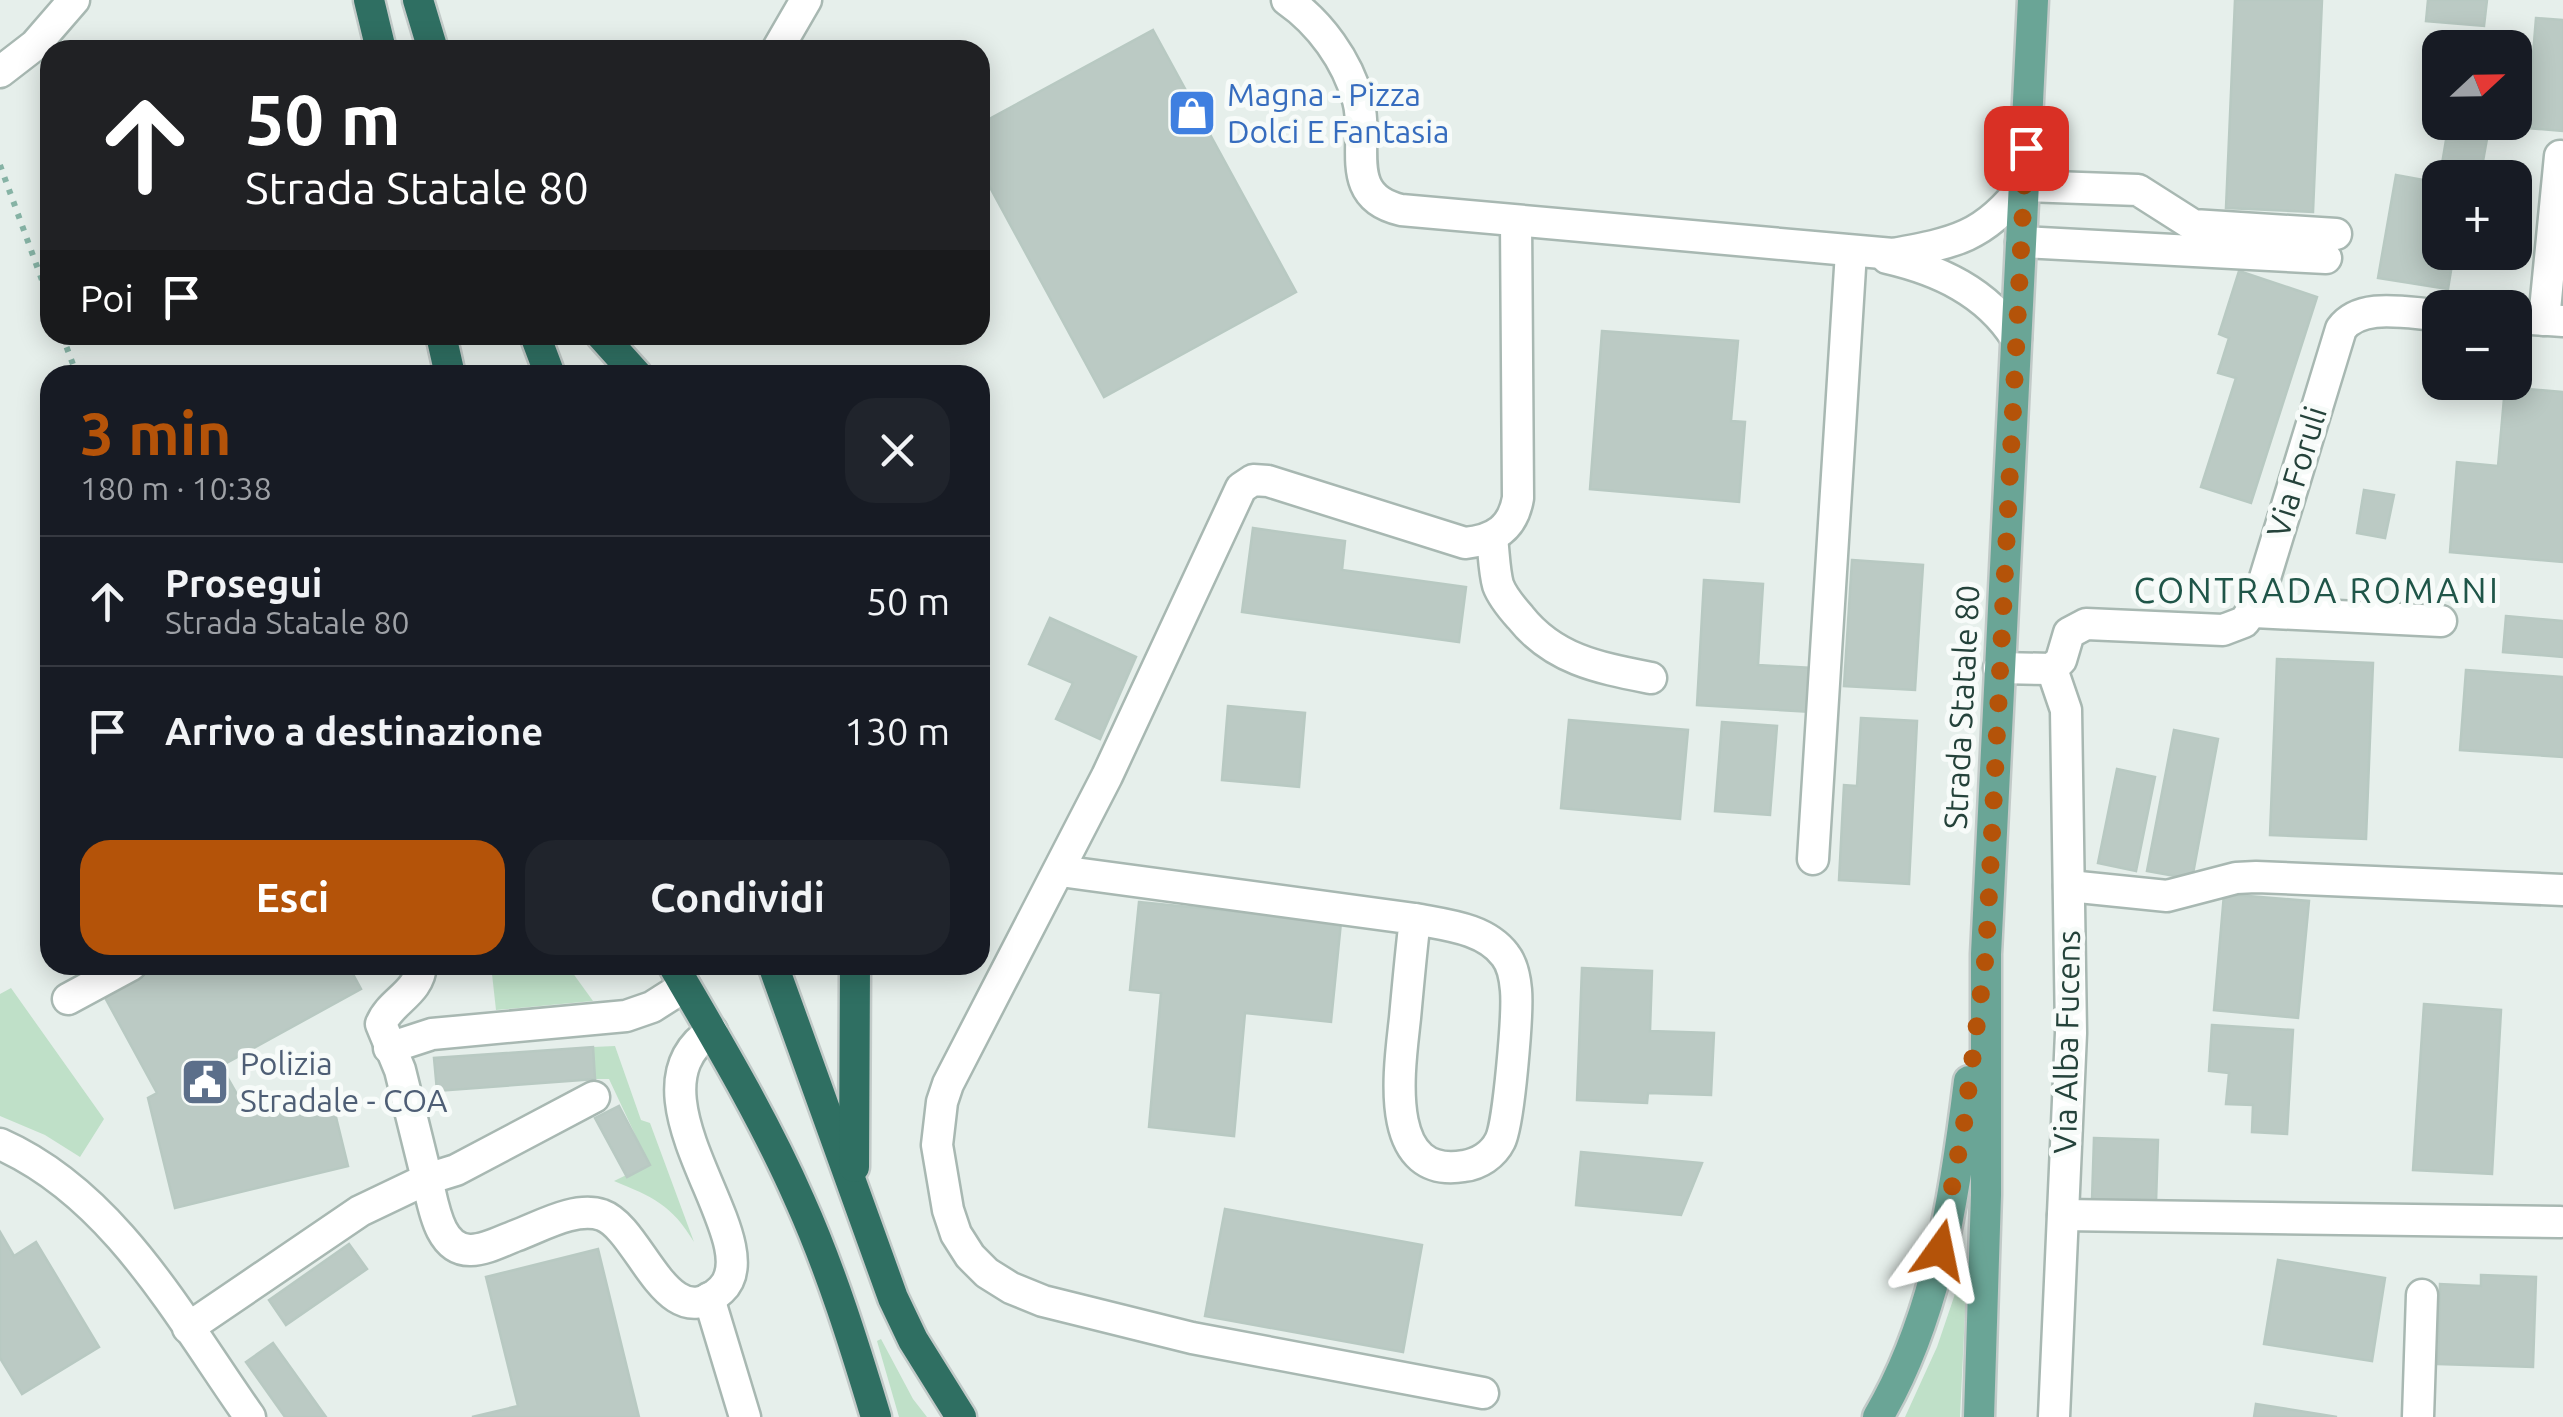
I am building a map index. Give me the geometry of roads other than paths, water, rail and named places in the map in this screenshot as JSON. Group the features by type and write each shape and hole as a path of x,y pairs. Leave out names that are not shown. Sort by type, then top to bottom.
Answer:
{"highway":[{"path":"369,0 379,40"},
{"path":"418,0 430,40"},
{"path":"610,345 628,365"},
{"path":"679,975 802,1205 845,1319 876,1417"},
{"path":"777,975 864,1224 912,1340 961,1417"},
{"path":"855,975 853,1163 864,1224"}],"main road":[{"name":"Strada Statale 80","path":"1979,1417 1986,1196 1986,954 2033,0"},
{"path":"1878,1417 1898,1384 1933,1284 1964,1124 1986,954"}],"street":[{"path":"0,72 35,45 74,0"},
{"path":"784,40 806,0"},
{"path":"1287,0 1320,30 1351,81 1362,116 1364,180 1372,197 1400,210 1858,253 1893,254 1976,238 1994,241 2020,254 2332,246 2200,227 2176,217 2138,190 2024,186 1998,217 1955,240"},
{"path":"2541,320 2560,156"},
{"path":"1483,1393 1192,1338 1082,1313 1011,1288 987,1273 956,1234 942,1188 937,1145 942,1102 956,1067 1060,871 1236,494 1247,482 1268,480 1466,542 1492,538 1511,521 1518,498 1516,221"},
{"path":"1858,253 1914,265 1951,280 1988,303 2016,338"},
{"path":"1812,859 1858,253"},
{"path":"1951,280 1992,283 2009,276 2020,254"},
{"name":"Via Foruli","path":"2254,612 2341,329 2358,314 2422,314"},
{"path":"1492,538 1499,586 1510,606 1543,642 1565,656 1594,666 1651,678"},
{"path":"1999,668 2052,668 2061,660 2068,635 2080,625 2223,630 2244,622 2254,612 2441,621"},
{"name":"Via Alba Fucens","path":"2052,668 2066,710 2071,1034 2054,1417"},
{"path":"1060,871 1415,919 1458,928 1492,943 1508,960 1517,1002 1505,1127 1492,1152 1468,1166 1447,1166 1419,1155 1408,1140 1402,1120 1399,1074 1415,919"},
{"path":"2068,886 2160,896 2256,877 2563,890"},
{"path":"68,999 112,975"},
{"path":"418,975 416,985 382,1019 381,1029 402,1077 440,1228 450,1242 475,1250 578,1214 600,1214 624,1232 672,1294 690,1302 709,1298 728,1281 733,1258 680,1100 682,1076 690,1053 712,1031"},
{"path":"389,1048 432,1034 618,1018 652,1006 679,975"},
{"path":"188,1328 360,1211 427,1179 456,1170 594,1097"},
{"path":"0,1144 41,1166 92,1208 135,1256 250,1417"},
{"path":"2063,1214 2560,1222"},
{"path":"2418,1417 2422,1295"},
{"path":"709,1298 745,1417"}],"place":[{"name":"Magna - Pizza Dolci E Fantasia","path":"1192,113"},
{"name":"Polizia Stradale - COA","path":"205,1082"}],"district":[{"name":"CONTRADA ROMANI","path":"2317,591"}]}
